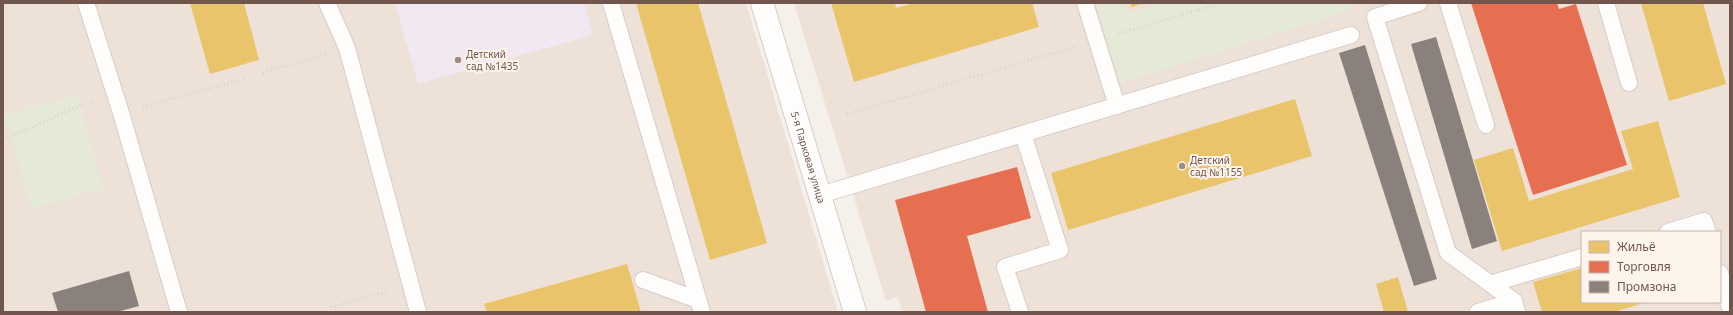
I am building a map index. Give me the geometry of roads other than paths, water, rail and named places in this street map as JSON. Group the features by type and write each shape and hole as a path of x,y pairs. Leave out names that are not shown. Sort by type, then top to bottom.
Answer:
{"street":[{"name":"5-я Парковая улица","path":"762,3 855,312"}],"lane":[{"path":"86,3 121,113 179,312"},
{"path":"327,3 347,48 418,312"},
{"path":"611,3 700,306"},
{"path":"1085,3 1117,106"},
{"path":"1418,3 1375,17 1448,253 1490,284 1515,307"},
{"path":"1448,3 1486,125"},
{"path":"1606,3 1629,84"},
{"path":"820,195 1351,35"},
{"path":"1020,312 1005,267 1060,250 1023,134"},
{"path":"1671,231 1704,221 1708,231"},
{"path":"1490,284 1581,257"},
{"path":"1721,276 1730,308"},
{"path":"643,280 700,306"},
{"path":"1478,312 1515,307"}],"place":[{"name":"Детский сад №1435","path":"458,60"},
{"name":"Детский сад №1155","path":"1182,166"}]}
